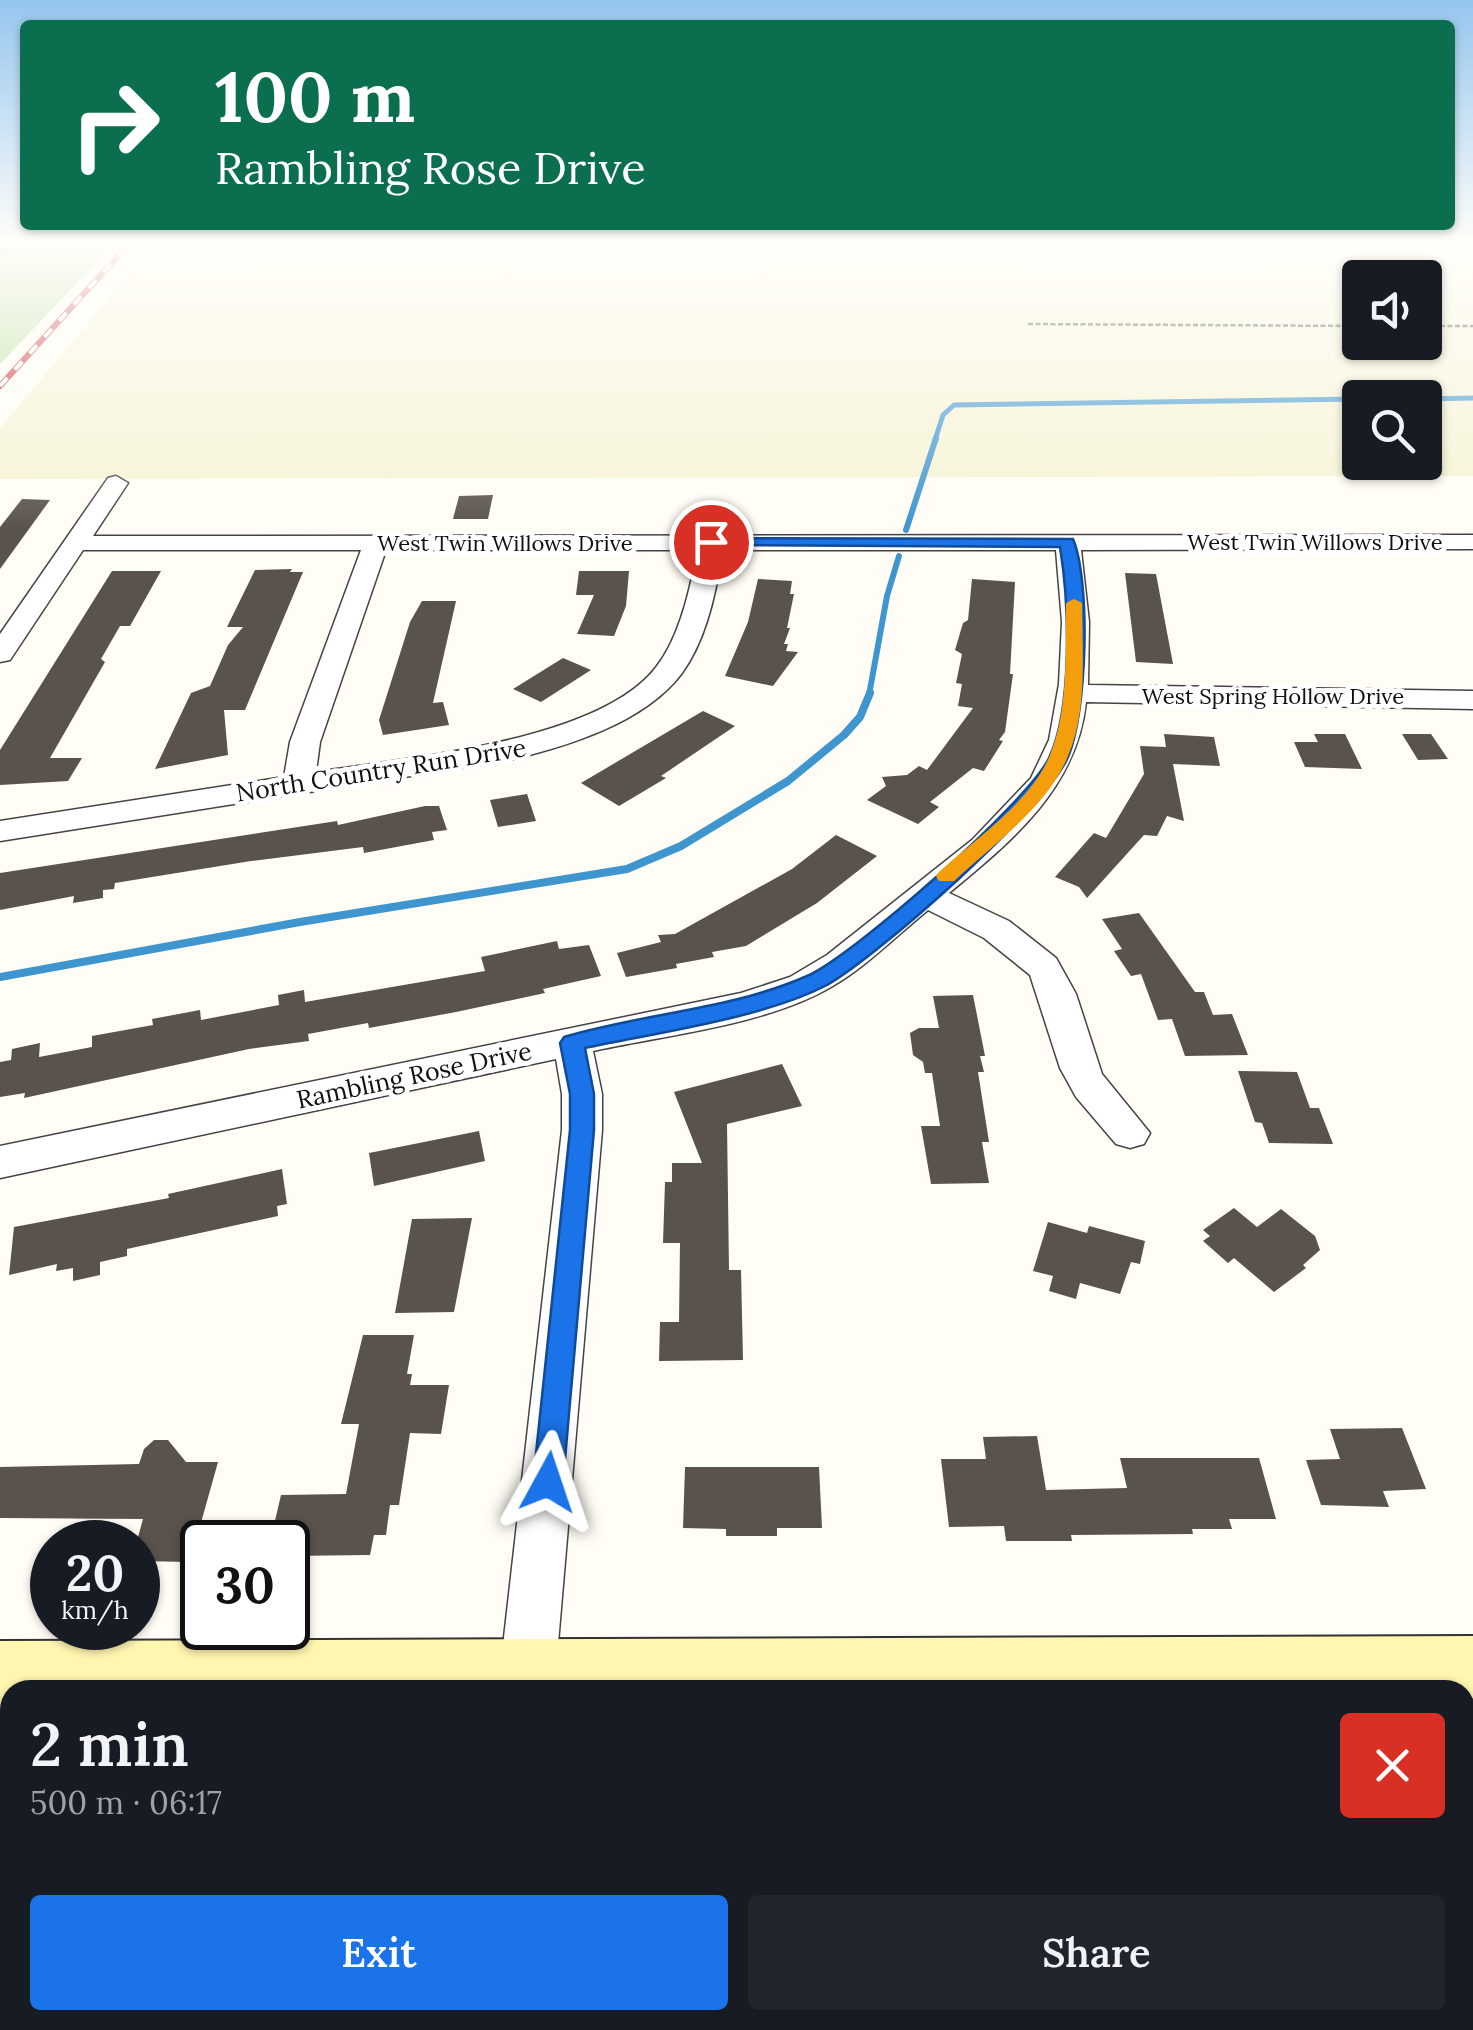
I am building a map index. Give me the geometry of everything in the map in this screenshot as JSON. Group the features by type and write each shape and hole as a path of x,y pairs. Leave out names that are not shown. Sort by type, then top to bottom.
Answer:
{"street":[{"path":"0,654 116,482"},
{"name":"North Country Run Drive","path":"0,831 535,746 567,734 645,691 670,668 708,572 711,542"},
{"name":"Rambling Rose Drive","path":"0,1162 742,1006 818,980 925,896 1008,821 1049,776 1062,745 1073,693 1074,586 1067,542"},
{"name":"West Twin Willows Drive","path":"76,543 1473,542"},
{"path":"300,784 305,742 376,544"},
{"name":"West Spring Hollow Drive","path":"1073,693 1473,700"},
{"path":"925,896 964,912 1036,960 1052,981 1083,1076 1130,1133"},
{"path":"527,1680 582,1130 582,1094 572,1043"},
{"path":"947,1680 1473,1675"}],"shaded area":[{"path":"75,339 1342,339 1342,360 1442,360 1442,339 1473,339 1473,476 1442,476 1442,380 1342,380 1342,476 0,479 0,428"}],"green space":[{"path":"0,339 24,339 0,364"}],"building":[{"path":"493,495 488,519 453,519 459,496"},
{"path":"22,499 50,500 0,569 0,527"},
{"path":"292,569 290,572 303,572 245,710 224,710 228,755 155,769 191,693 210,686 228,645 243,627 227,627 255,570"},
{"path":"112,571 161,571 130,626 120,626 101,659 105,662 50,758 82,758 68,781 0,785 0,750"},
{"path":"579,571 629,571 626,606 614,636 577,634 594,595 576,595"},
{"path":"1125,573 1156,574 1173,664 1136,662"},
{"path":"758,579 792,581 790,594 794,594 784,644 788,644 786,651 798,652 773,686 725,676 748,622"},
{"path":"972,579 1015,582 1013,674 1005,732 984,771 973,768 930,802 939,807 918,824 867,800 886,786 882,777 907,775 919,766 927,770 973,708 958,706 962,684 956,683 962,654 955,650 963,623 968,620"},
{"path":"422,601 456,601 433,703 443,702 449,725 383,735 379,720 410,622"},
{"path":"563,658 591,670 541,702 513,689"},
{"path":"703,711 735,726 661,776 666,778 619,806 581,783"},
{"path":"1164,734 1214,737 1220,766 1173,764 1184,821 1167,816 1157,836 1144,835 1087,898 1079,887 1055,877 1094,833 1106,838 1144,774 1140,746 1166,747"},
{"path":"1314,734 1345,734 1362,769 1305,767 1294,742 1318,742"},
{"path":"1402,734 1431,734 1448,759 1418,760"},
{"path":"527,794 536,821 498,827 490,800"},
{"path":"439,806 447,830 432,832 434,840 364,853 363,847 251,861 115,883 114,889 103,890 103,898 73,903 74,896 0,910 0,873 337,821 338,825"},
{"path":"836,835 877,856 817,903 746,946 712,952 714,957 676,964 677,968 626,977 617,953 661,942 658,935 675,934 792,869"},
{"path":"1139,913 1195,992 1204,992 1213,1015 1232,1014 1248,1055 1185,1056 1172,1019 1158,1020 1141,974 1131,976 1114,951 1122,949 1102,919"},
{"path":"557,941 559,949 589,945 601,976 543,989 545,993 456,1012 369,1028 368,1023 308,1034 309,1041 249,1049 24,1098 25,1093 0,1097 0,1062 11,1060 12,1049 40,1043 39,1057 92,1047 92,1036 153,1025 152,1019 200,1010 201,1020 279,1005 278,995 304,990 305,1002 485,971 481,957"},
{"path":"973,995 985,1056 980,1056 984,1072 978,1072 989,1142 982,1142 989,1183 931,1184 921,1126 940,1126 932,1073 925,1073 923,1062 913,1055 910,1033 919,1028 939,1028 933,996"},
{"path":"782,1064 802,1106 727,1124 729,1270 741,1270 743,1360 659,1361 660,1322 679,1322 680,1243 663,1243 665,1182 672,1182 672,1163 702,1163 674,1092"},
{"path":"1238,1071 1297,1072 1310,1108 1319,1108 1333,1144 1269,1143 1262,1123 1255,1122"},
{"path":"479,1131 485,1161 374,1186 369,1153"},
{"path":"282,1169 287,1204 277,1206 278,1216 127,1249 127,1256 100,1262 100,1275 73,1281 73,1268 56,1271 57,1264 9,1275 14,1227 169,1198 168,1194"},
{"path":"1234,1208 1257,1227 1281,1209 1315,1236 1320,1250 1303,1265 1306,1268 1274,1292 1234,1258 1228,1263 1203,1241 1210,1236 1203,1230"},
{"path":"472,1218 454,1312 395,1313 412,1219"},
{"path":"1048,1222 1087,1233 1089,1226 1145,1241 1140,1264 1131,1262 1120,1294 1080,1283 1076,1299 1049,1291 1053,1276 1033,1271"},
{"path":"363,1335 414,1335 407,1374 412,1374 410,1385 449,1385 441,1434 410,1433 399,1505 390,1505 386,1535 374,1535 370,1555 310,1556 310,1520 275,1520 281,1495 346,1494 359,1424 341,1424"},
{"path":"1402,1428 1426,1489 1383,1491 1389,1507 1321,1505 1306,1460 1340,1459 1330,1429"},
{"path":"1037,1436 1046,1490 1127,1488 1120,1458 1259,1458 1276,1519 1229,1519 1232,1529 1192,1529 1193,1534 1071,1535 1072,1541 1006,1541 1004,1526 949,1527 941,1459 986,1459 983,1437"},
{"path":"154,1440 168,1440 186,1462 218,1462 202,1520 180,1520 180,1562 160,1561 160,1520 0,1518 0,1467 139,1464 144,1449"},
{"path":"685,1467 819,1467 822,1528 777,1528 777,1536 726,1536 726,1529 683,1528"}],"waterway":[{"path":"1442,399 1473,398"},
{"path":"935,440 943,415 954,405 1342,399"},
{"path":"906,530 936,438"},
{"path":"869,695 887,596 899,556"},
{"path":"0,977 300,922 627,869 681,846 788,781 844,735 860,717 870,693"}],"railway":[{"path":"0,386 43,339"}],"slow traffic":[{"path":"947,876 1032,797 1059,757 1073,693 1074,603"}],"route":[{"path":"548,1482 582,1130 582,1094 572,1043 742,1006 818,980 844,962 925,896 1032,797 1059,757 1073,693 1074,586 1067,542 711,542"}]}
